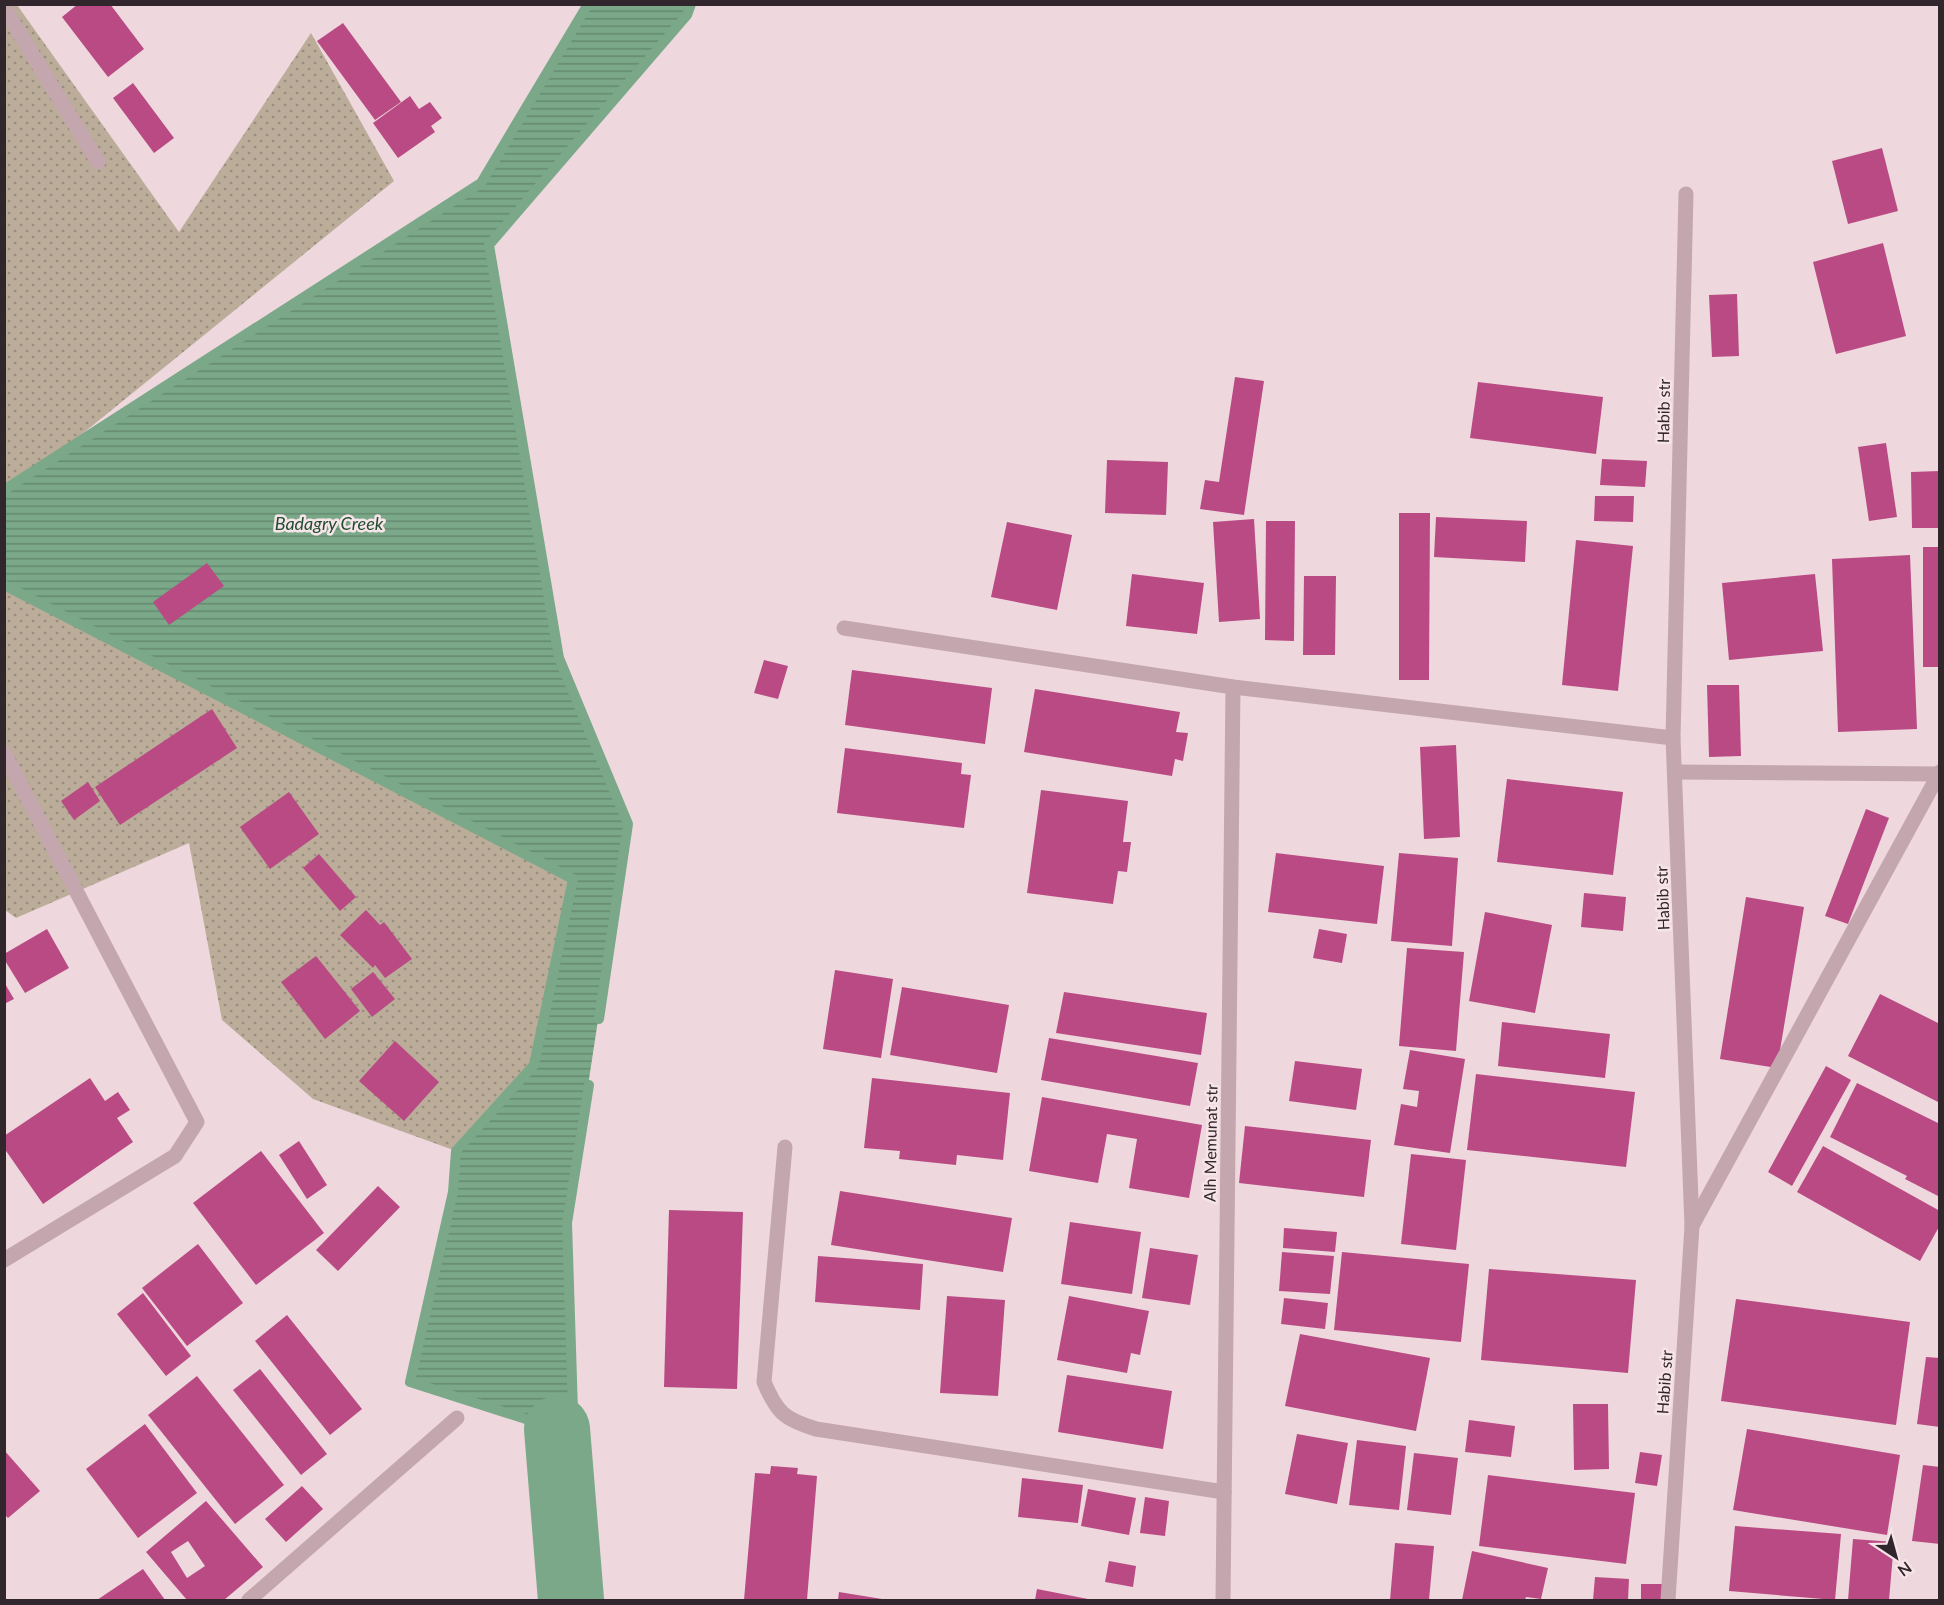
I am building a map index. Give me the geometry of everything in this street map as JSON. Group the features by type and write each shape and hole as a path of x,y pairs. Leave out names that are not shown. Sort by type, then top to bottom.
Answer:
{"street":[{"path":"4,8 98,162"},
{"name":"Habib str","path":"1668,1600 1692,1226 1673,738 1686,194"},
{"path":"844,628 1233,687 1673,738"},
{"name":"Alh Memunat str","path":"1223,1600 1233,687"},
{"path":"4,753 197,1122 175,1156 4,1260"},
{"path":"1675,772 1939,773 1692,1226"},
{"path":"785,1147 764,1382 774,1406 792,1421 816,1429 1224,1492"},
{"path":"249,1600 457,1418"}],"shaded area":[{"path":"5,5 17,5 179,232 311,33 394,181 50,460 5,490"},
{"path":"4,585 573,879 534,1065 456,1151 313,1099 222,1020 189,843 16,918 5,910"}],"water":[{"name":"Badagry Creek","path":"588,5 691,5 687,15 489,245 559,658 628,824 567,1223 574,1443 557,1429 410,1382 453,1192 456,1151 534,1065 573,879 5,585 4,490 481,183"}],"building":[{"path":"78,4 110,4 144,49 108,77 62,17"},
{"path":"343,23 401,102 375,120 317,41"},
{"path":"133,83 174,138 154,153 113,98"},
{"path":"410,96 419,109 430,102 442,118 431,126 435,132 398,158 373,123"},
{"path":"1882,148 1898,211 1848,224 1832,161"},
{"path":"1883,243 1906,336 1836,354 1813,262"},
{"path":"1737,294 1739,356 1712,357 1709,295"},
{"path":"1235,377 1264,381 1244,515 1200,509 1205,480 1219,482"},
{"path":"1478,382 1603,397 1596,454 1470,438"},
{"path":"1886,443 1897,517 1869,521 1858,447"},
{"path":"1602,459 1647,461 1645,487 1600,485"},
{"path":"1107,460 1168,462 1166,515 1105,513"},
{"path":"1940,471 1940,528 1912,528 1911,472"},
{"path":"1595,496 1634,496 1633,522 1594,521"},
{"path":"1399,513 1430,513 1429,680 1399,680"},
{"path":"1436,517 1527,521 1525,562 1434,557"},
{"path":"1254,519 1260,619 1219,622 1213,522"},
{"path":"1266,521 1295,521 1294,641 1265,640"},
{"path":"1007,522 1072,535 1057,610 991,597"},
{"path":"1576,540 1633,546 1618,691 1562,685"},
{"path":"1923,547 1940,547 1940,667 1923,667"},
{"path":"1910,555 1917,729 1838,732 1832,559"},
{"path":"207,563 224,586 169,625 153,602"},
{"path":"1132,574 1204,583 1197,634 1126,626"},
{"path":"1815,574 1823,651 1729,660 1722,583"},
{"path":"1304,576 1336,576 1335,655 1303,655"},
{"path":"764,660 788,666 778,699 754,693"},
{"path":"852,670 992,688 985,744 845,725"},
{"path":"1707,685 1739,685 1741,756 1709,757"},
{"path":"1035,689 1180,712 1176,732 1188,733 1183,761 1175,759 1172,776 1024,752"},
{"path":"212,709 237,748 120,825 95,787"},
{"path":"1456,745 1460,837 1424,839 1420,747"},
{"path":"845,748 962,763 961,774 971,775 964,828 837,813"},
{"path":"1507,779 1623,792 1613,875 1497,862"},
{"path":"88,782 100,801 74,820 61,801"},
{"path":"1041,790 1128,801 1123,842 1131,842 1127,872 1118,871 1113,904 1027,893"},
{"path":"289,792 319,834 270,869 240,827"},
{"path":"1866,809 1889,818 1848,924 1825,916"},
{"path":"1276,853 1384,866 1377,924 1268,912"},
{"path":"1399,853 1458,858 1452,946 1391,941"},
{"path":"319,854 356,897 340,911 303,868"},
{"path":"1584,893 1626,897 1623,931 1581,927"},
{"path":"1746,897 1804,907 1777,1068 1720,1059"},
{"path":"366,910 380,925 384,922 412,959 385,978 375,965 373,968 340,935"},
{"path":"1485,912 1552,925 1535,1013 1469,1001"},
{"path":"47,929 69,968 25,993 4,959 4,954"},
{"path":"1319,929 1347,934 1342,963 1313,958"},
{"path":"1407,948 1464,952 1456,1051 1399,1046"},
{"path":"316,956 360,1011 325,1039 281,982"},
{"path":"835,970 893,979 881,1058 823,1049"},
{"path":"373,972 395,999 372,1017 351,989"},
{"path":"4,982 14,999 4,1004"},
{"path":"902,987 1009,1005 997,1073 890,1055"},
{"path":"1064,992 1207,1013 1201,1055 1056,1033"},
{"path":"1880,994 1940,1024 1940,1103 1848,1056"},
{"path":"1502,1022 1610,1034 1605,1078 1498,1066"},
{"path":"1049,1038 1198,1063 1190,1106 1041,1080"},
{"path":"395,1041 439,1082 404,1121 359,1081"},
{"path":"1410,1050 1465,1059 1450,1153 1394,1145 1401,1104 1417,1107 1419,1091 1403,1089"},
{"path":"1295,1061 1362,1069 1356,1110 1289,1101"},
{"path":"1826,1066 1851,1080 1792,1186 1768,1172"},
{"path":"1476,1074 1635,1092 1626,1167 1467,1150"},
{"path":"90,1078 105,1101 118,1092 130,1110 117,1118 133,1142 43,1204 4,1148 4,1136"},
{"path":"872,1078 1010,1093 1003,1160 957,1155 956,1165 899,1159 900,1151 864,1148"},
{"path":"1857,1083 1940,1124 1940,1197 1905,1179 1907,1176 1830,1137"},
{"path":"1042,1097 1202,1125 1189,1198 1129,1188 1137,1139 1107,1134 1098,1183 1029,1171"},
{"path":"1245,1126 1371,1140 1364,1197 1239,1183"},
{"path":"299,1141 327,1185 307,1199 279,1155"},
{"path":"1823,1146 1940,1211 1940,1225 1920,1261 1797,1192"},
{"path":"261,1151 324,1233 256,1285 193,1203"},
{"path":"1411,1154 1466,1160 1456,1250 1401,1244"},
{"path":"378,1186 400,1207 338,1271 316,1250"},
{"path":"840,1191 1012,1218 1003,1272 831,1245"},
{"path":"669,1210 743,1212 737,1389 664,1387"},
{"path":"1070,1222 1141,1232 1132,1294 1061,1284"},
{"path":"1284,1228 1337,1232 1335,1252 1283,1248"},
{"path":"198,1244 243,1303 187,1346 142,1288"},
{"path":"1150,1248 1198,1255 1190,1305 1142,1298"},
{"path":"1282,1252 1334,1256 1330,1294 1279,1291"},
{"path":"1342,1252 1469,1264 1461,1342 1334,1330"},
{"path":"818,1256 923,1264 920,1310 815,1302"},
{"path":"1489,1269 1636,1280 1628,1373 1481,1360"},
{"path":"143,1293 191,1356 166,1376 117,1314"},
{"path":"947,1296 1005,1300 998,1396 940,1393"},
{"path":"1069,1296 1149,1311 1140,1355 1131,1353 1127,1373 1057,1360"},
{"path":"1284,1298 1328,1303 1325,1329 1281,1324"},
{"path":"1736,1299 1910,1322 1896,1425 1721,1401"},
{"path":"287,1315 362,1409 330,1435 255,1341"},
{"path":"1300,1334 1430,1358 1416,1431 1285,1406"},
{"path":"1926,1357 1940,1358 1940,1427 1917,1424"},
{"path":"260,1369 327,1454 301,1475 233,1390"},
{"path":"1067,1375 1172,1391 1163,1449 1058,1432"},
{"path":"197,1376 284,1485 235,1524 148,1415"},
{"path":"1573,1404 1608,1404 1609,1469 1574,1470"},
{"path":"1469,1420 1515,1426 1511,1457 1465,1452"},
{"path":"145,1424 197,1493 138,1538 86,1469"},
{"path":"1747,1429 1900,1455 1887,1535 1733,1510"},
{"path":"1297,1434 1348,1443 1337,1504 1285,1494"},
{"path":"1357,1440 1406,1446 1399,1510 1349,1505"},
{"path":"4,1450 40,1491 8,1518 4,1514"},
{"path":"1640,1452 1662,1455 1657,1486 1635,1483"},
{"path":"1414,1453 1458,1458 1451,1515 1407,1510"},
{"path":"1923,1465 1940,1467 1940,1544 1912,1541"},
{"path":"771,1466 798,1468 797,1474 817,1476 807,1600 744,1600 755,1473 770,1474"},
{"path":"1488,1475 1635,1493 1626,1564 1479,1546"},
{"path":"1022,1478 1083,1485 1078,1523 1018,1517"},
{"path":"302,1486 323,1509 286,1542 265,1519"},
{"path":"1088,1489 1136,1498 1129,1535 1081,1526"},
{"path":"1145,1497 1169,1501 1165,1536 1140,1533"},
{"path":"206,1501 263,1567 224,1600 187,1600 146,1552","holes":["188,1541 205,1566 187,1578 171,1552"]},
{"path":"1735,1526 1841,1534 1835,1600 1729,1591"},
{"path":"1853,1539 1894,1542 1889,1600 1848,1600"},
{"path":"1395,1543 1434,1546 1429,1600 1390,1600"},
{"path":"1472,1551 1548,1568 1541,1599 1526,1597 1525,1600 1462,1600"},
{"path":"1109,1561 1136,1566 1133,1587 1105,1582"},
{"path":"143,1569 165,1600 97,1600"},
{"path":"1595,1577 1629,1579 1628,1600 1593,1600"},
{"path":"1641,1584 1664,1584 1663,1600 1641,1600"},
{"path":"1037,1589 1088,1599 1088,1600 1035,1600"},
{"path":"839,1592 882,1599 882,1600 838,1600"}],"waterway":[{"path":"4,490 481,183 588,4"},
{"path":"599,1019 628,824 559,658 489,245 687,15 691,4"},
{"path":"4,585 573,879 534,1065 456,1151 453,1192 410,1382 557,1429 574,1443 567,1223 589,1085"},
{"path":"557,1429 571,1600"}]}
